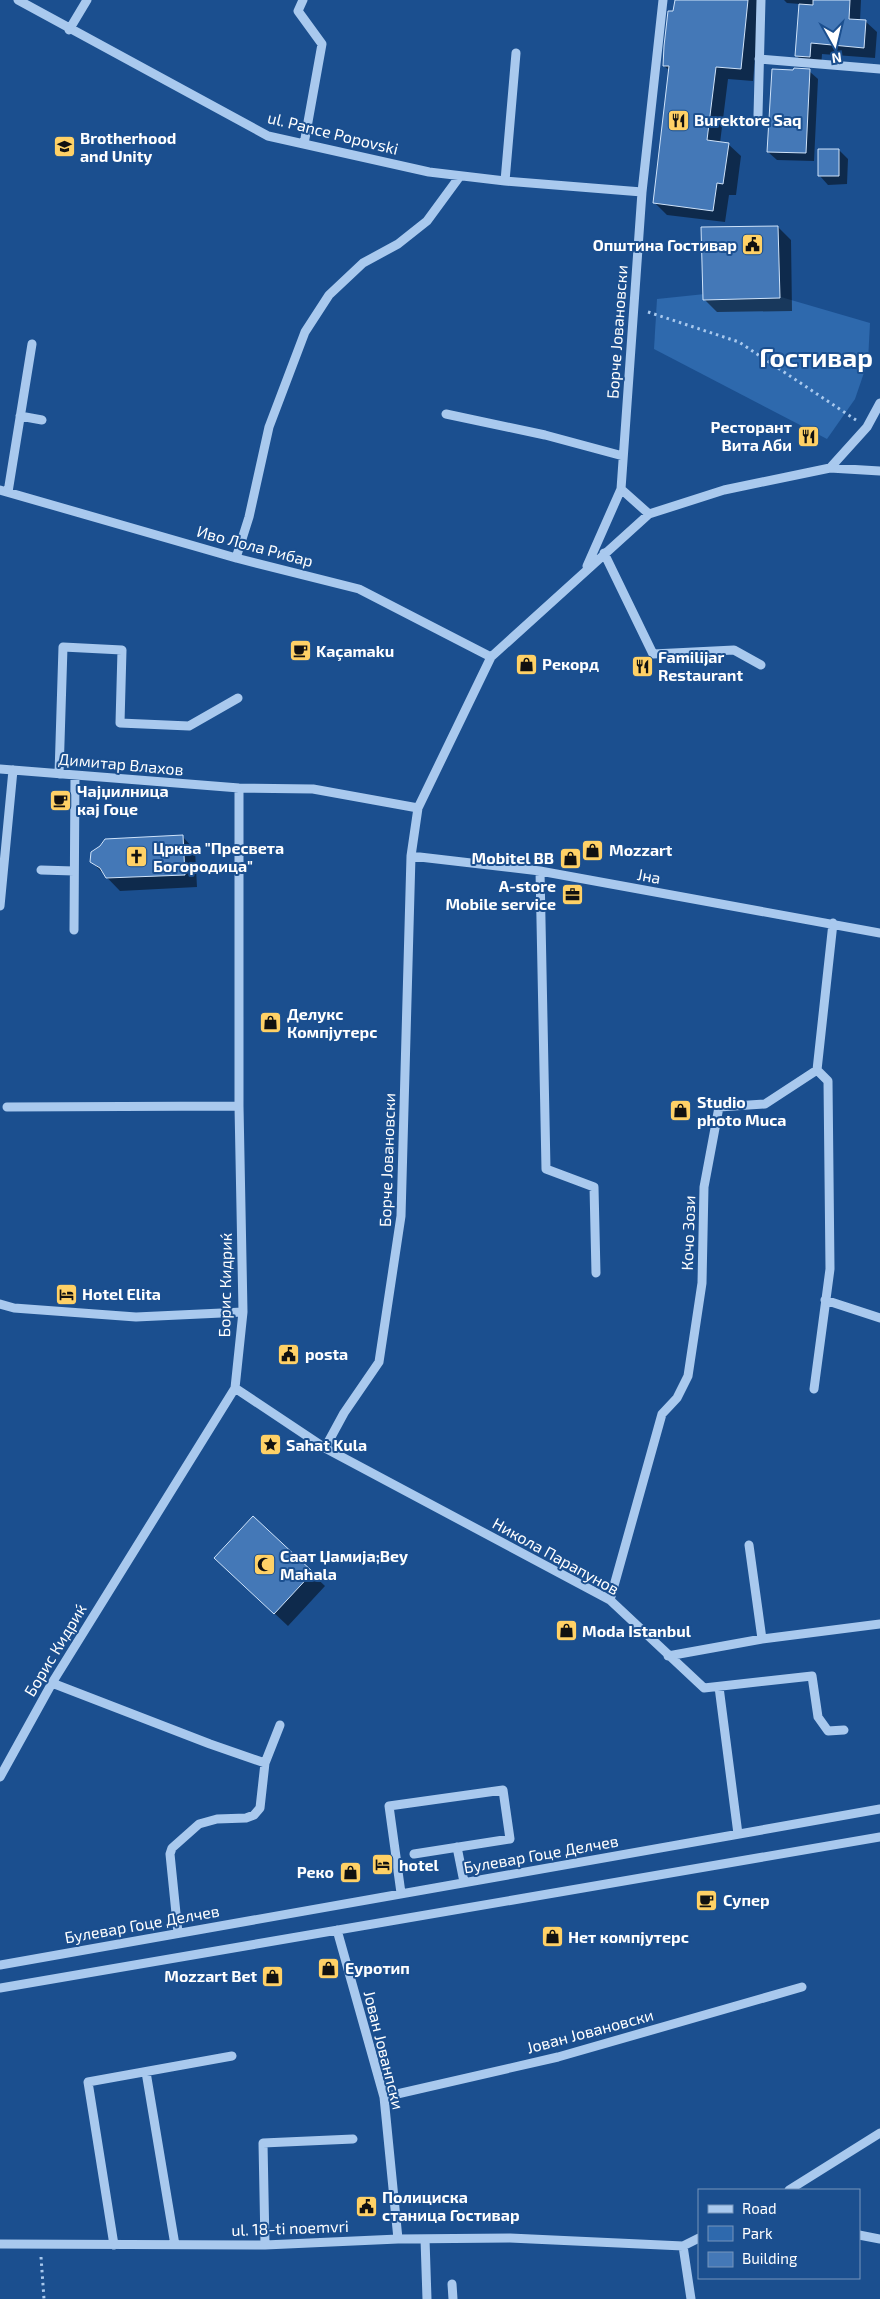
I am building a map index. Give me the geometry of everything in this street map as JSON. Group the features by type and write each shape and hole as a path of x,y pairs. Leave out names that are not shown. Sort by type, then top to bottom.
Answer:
{"street":[{"name":"ul. Pance Popovski","path":"18,0 69,30 268,136 429,172 505,181 642,192"},
{"path":"69,30 87,0"},
{"path":"303,0 298,11 322,44 304,144"},
{"name":"Борче Јовановски","path":"585,570 621,489 642,192 663,0"},
{"path":"758,115 761,0"},
{"path":"505,181 516,53"},
{"path":"759,59 880,69"},
{"path":"236,558 249,517 269,427 305,332 329,295 363,263 398,244 427,222 460,176"},
{"path":"4,491 20,416 32,344"},
{"path":"830,468 867,427 880,403"},
{"path":"446,414 545,435 623,456"},
{"path":"20,416 42,420"},
{"path":"491,657 649,514 724,490 830,468 880,471"},
{"path":"621,489 649,514"},
{"name":"Иво Лола Рибар","path":"4,491 236,558 359,589 491,657"},
{"path":"604,553 653,654 734,650 761,665"},
{"path":"59,774 63,647 122,650 120,723 189,726 238,698"},
{"name":"Борче Јовановски","path":"324,1448 344,1413 379,1362 401,1216 411,856 418,808 491,657"},
{"name":"Димитар Влахов","path":"0,769 239,788 312,789 418,808"},
{"path":"0,906 13,770"},
{"path":"74,930 75,775"},
{"name":"Борис Кидриќ","path":"0,1777 52,1683 235,1388 243,1312 239,788"},
{"name":"Јна","path":"411,856 540,872 833,923 880,934"},
{"path":"41,870 74,871"},
{"path":"540,872 546,1169 594,1187 596,1273"},
{"path":"814,1389 830,1269 828,1081 817,1070 833,923"},
{"name":"Кочо Зози","path":"610,1600 662,1414 677,1398 688,1376 702,1283 704,1187 719,1107 766,1104 817,1070"},
{"path":"7,1108 240,1106"},
{"path":"825,1300 880,1318"},
{"path":"0,1304 14,1308 136,1317 243,1312"},
{"name":"Никола Парапунов","path":"235,1388 324,1448 610,1600 704,1688 719,1687"},
{"path":"748,1545 762,1638"},
{"path":"668,1656 762,1638 880,1624"},
{"path":"738,1834 719,1687 812,1676 818,1717 828,1731 844,1730"},
{"path":"52,1683 210,1744 266,1763"},
{"path":"178,1933 170,1854 172,1848 200,1824 217,1819 246,1818 254,1815 260,1808 266,1763 280,1725"},
{"path":"402,1893 389,1806 503,1790 510,1839 414,1854"},
{"name":"Булевар Гоце Делчев","path":"0,1965 880,1809"},
{"path":"0,1988 880,1836"},
{"path":"457,1847 464,1882"},
{"name":"Јован Јованпски","path":"337,1930 384,2097 398,2239"},
{"name":"Јован Јовановски","path":"384,2097 558,2057 802,1987"},
{"path":"114,2245 88,2082 232,2056"},
{"path":"146,2072 175,2245"},
{"path":"791,2189 880,2133"},
{"path":"265,2245 262,2143 353,2139"},
{"path":"860,2235 880,2239"},
{"name":"ul. 18-ti noemvri","path":"0,2244 265,2245 398,2239 510,2238 683,2246 698,2238"},
{"path":"425,2239 427,2299"},
{"path":"683,2246 691,2299"},
{"path":"452,2284 453,2299"}],"path":[{"path":"633,308 739,342 867,427"},
{"path":"40,2244 44,2299"}],"green space":[{"path":"753,289 870,323 868,361 855,399 827,439 654,349 657,299"}],"building":[{"path":"675,0 748,0 741,69 716,67 707,140 729,143 723,184 717,183 713,211 653,203 669,66 663,66 664,46 668,11 673,11"},
{"path":"813,0 850,0 849,19 866,20 864,48 811,43 810,57 795,56 799,4 813,5"},
{"path":"794,68 810,69 806,153 767,152 772,69 793,70"},
{"path":"818,149 839,149 839,176 818,176"},
{"path":"778,226 780,298 703,300 701,227"},
{"name":"Црква \"Пресвета Богородица\"","path":"183,835 185,875 106,878 100,868 90,862 91,852 100,846 105,839"},
{"name":"Саат Џамија;Bey Mahala","path":"253,1516 313,1572 274,1614 214,1558"}],"place":[{"name":"Burektore Saq","path":"678,120"},
{"name":"Brotherhood and Unity","path":"64,147"},
{"name":"Општина Гостивар","path":"753,245"},
{"name":"Ресторант Вита Аби","path":"808,436"},
{"name":"Kaçamaku","path":"300,651"},
{"name":"Рекорд","path":"526,664"},
{"name":"Familijar Restaurant","path":"642,666"},
{"name":"Чајџилница кај Гоце","path":"61,800"},
{"name":"Mozzart","path":"593,850"},
{"name":"Црква \"Пресвета Богородица\"","path":"137,857"},
{"name":"Mobitel BB","path":"570,858"},
{"name":"A-store Mobile service","path":"572,895"},
{"name":"Делукс Компјутерс","path":"271,1023"},
{"name":"Studio photo Muca","path":"681,1111"},
{"name":"Hotel Elita","path":"66,1294"},
{"name":"posta","path":"289,1354"},
{"name":"Sahat Kula","path":"270,1445"},
{"name":"Саат Џамија;Bey Mahala","path":"264,1565"},
{"name":"Moda Istanbul","path":"566,1631"},
{"name":"hotel","path":"383,1865"},
{"name":"Реко","path":"350,1872"},
{"name":"Супер","path":"707,1900"},
{"name":"Нет компјутерс","path":"552,1937"},
{"name":"Еуротип","path":"329,1968"},
{"name":"Mozzart Bet","path":"273,1976"},
{"name":"Полициска станица Гостивар","path":"366,2206"}],"district":[{"name":"Гостивар","path":"816,358"}]}
